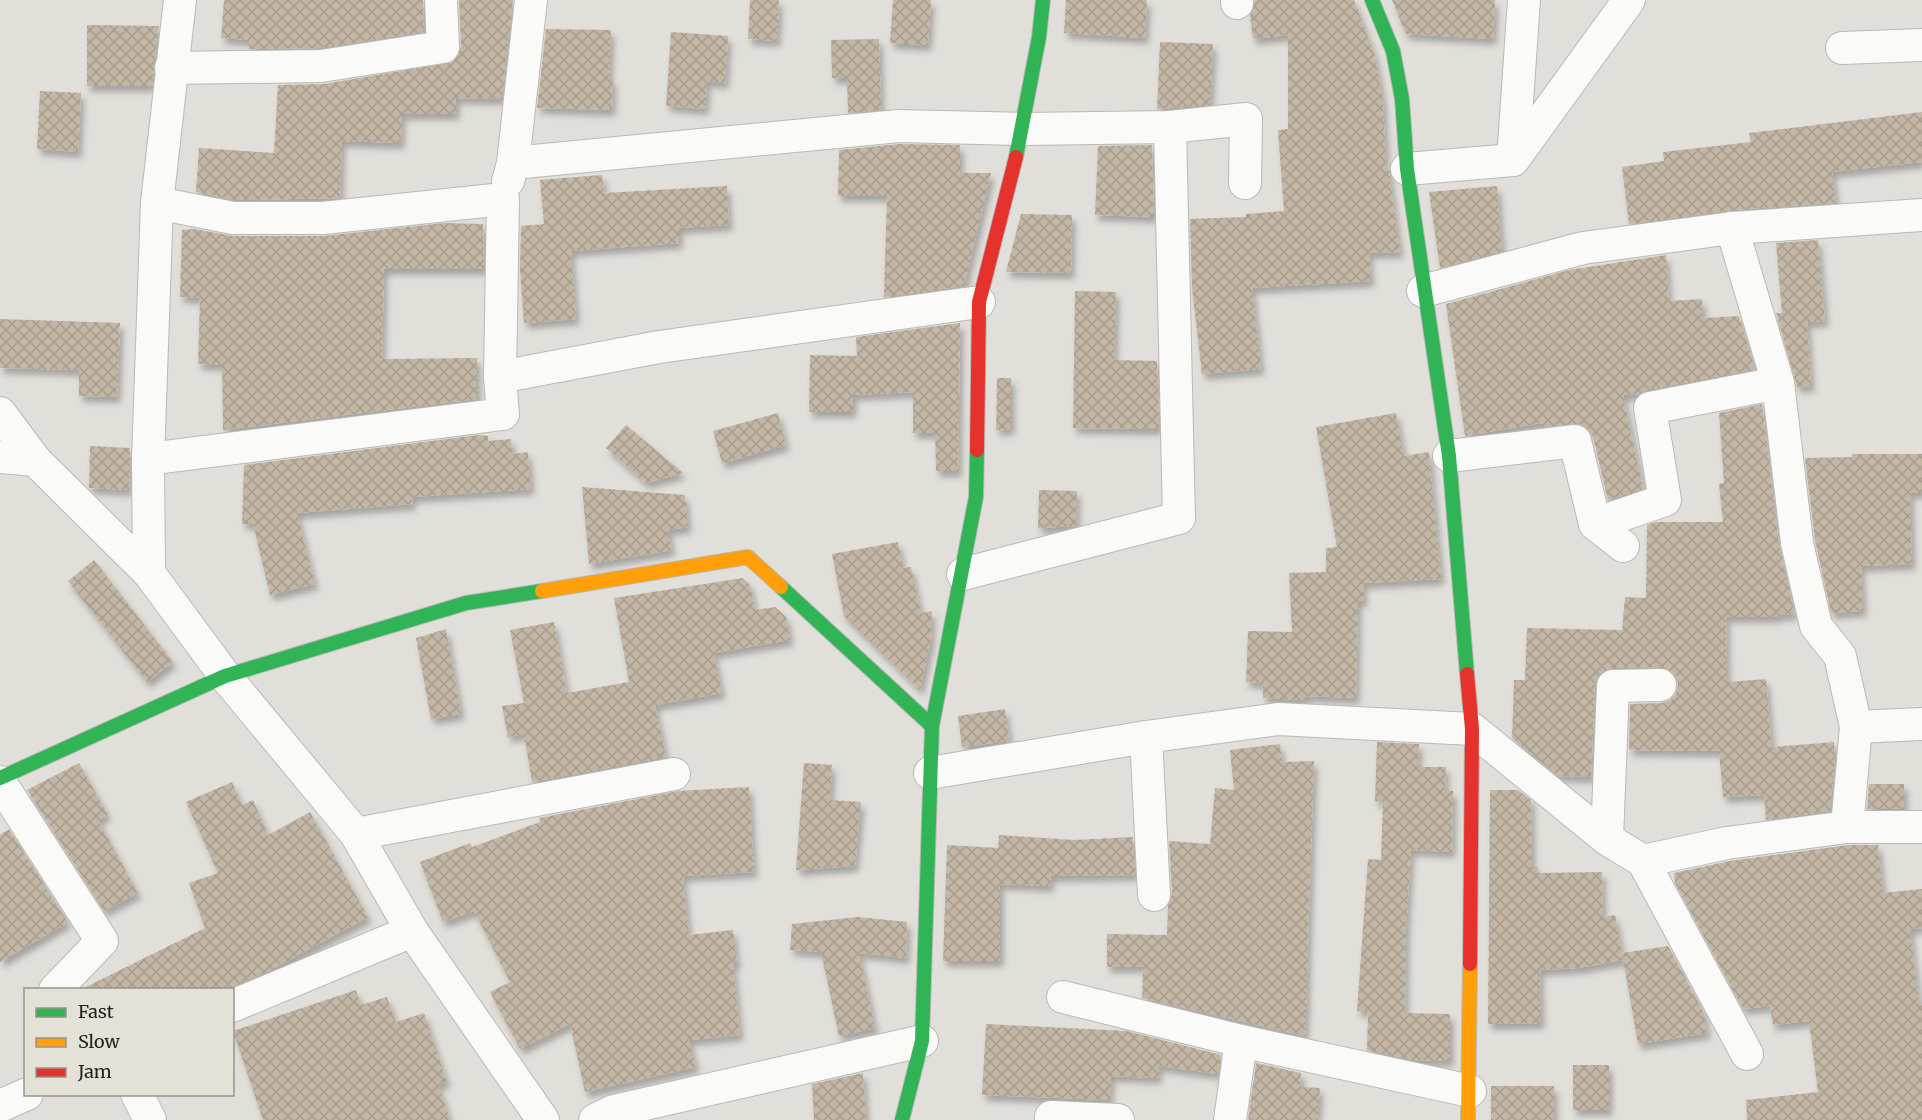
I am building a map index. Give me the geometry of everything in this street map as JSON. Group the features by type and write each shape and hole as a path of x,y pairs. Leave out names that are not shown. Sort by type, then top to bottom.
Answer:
{"street":[{"path":"149,573 148,459 157,203 180,0"},
{"path":"171,68 321,66 443,46 441,0"},
{"path":"148,459 502,414 500,377 503,200 513,163 531,0"},
{"path":"902,1120 922,1041 932,726 976,497 979,302 1023,129 1040,38 1043,0"},
{"path":"1063,997 1241,1041 1469,1106 1472,729 1449,456 1423,291 1407,169 1402,99 1393,51 1372,0"},
{"path":"1513,160 1524,0"},
{"path":"1407,169 1513,160 1629,0"},
{"path":"1842,48 1922,45"},
{"path":"513,163 898,126 1023,129 1170,127 1246,119 1245,183"},
{"path":"963,574 1179,518 1170,127"},
{"path":"157,203 233,218 323,218 503,200"},
{"path":"1423,291 1583,248 1732,228 1922,215"},
{"path":"1732,228 1778,383 1797,543 1816,626 1840,656 1856,727 1847,827"},
{"path":"500,377 658,347 979,302"},
{"path":"1595,524 1665,500 1650,408 1778,383"},
{"path":"0,412 35,460 149,573 225,676 356,834 412,931 543,1120"},
{"path":"1449,456 1575,441 1595,524 1623,546"},
{"path":"0,457 35,460"},
{"path":"57,988 102,941 0,780 225,676 466,603 748,557 932,726"},
{"path":"1607,840 1613,686 1660,685"},
{"path":"930,773 1146,737 1278,719 1472,729 1607,840 1643,861 1747,1054"},
{"path":"1856,727 1922,724"},
{"path":"1146,737 1154,895"},
{"path":"356,834 674,774"},
{"path":"1643,861 1727,843 1847,827 1922,827"},
{"path":"234,1005 412,931"},
{"path":"595,1120 614,1111 922,1041"},
{"path":"1230,1120 1241,1041"},
{"path":"0,1106 25,1096"},
{"path":"138,1096 150,1120"},
{"path":"1051,1118 1118,1120"}],"building":[{"path":"224,0 423,0 424,32 319,48 249,49 249,40 221,38"},
{"path":"459,0 513,0 502,99 456,98 456,114 402,114 401,143 342,141 340,198 235,200 196,192 199,148 274,153 278,85 324,84 453,62 461,47"},
{"path":"750,0 779,0 777,41 748,39"},
{"path":"893,0 931,0 928,45 890,43"},
{"path":"1066,0 1147,0 1145,38 1064,33"},
{"path":"1255,0 1354,0 1375,56 1383,101 1386,167 1388,166 1400,252 1369,253 1371,281 1252,288 1261,369 1202,374 1192,288 1190,219 1246,217 1246,214 1284,211 1278,130 1288,129 1288,35 1253,39 1250,15"},
{"path":"1392,0 1495,0 1493,39 1406,34"},
{"path":"87,25 159,26 152,86 87,86"},
{"path":"546,29 611,30 609,80 613,80 612,110 537,108"},
{"path":"671,32 728,36 725,83 707,81 705,109 666,106"},
{"path":"879,39 881,110 848,113 847,78 832,78 831,40"},
{"path":"1160,42 1213,44 1210,105 1157,109"},
{"path":"40,91 81,93 78,152 37,149"},
{"path":"1922,112 1922,162 1832,172 1836,203 1731,210 1629,224 1622,167 1664,161 1663,152 1751,142 1749,133"},
{"path":"900,144 960,145 960,173 991,173 964,286 884,297 887,196 838,196 839,150"},
{"path":"1152,145 1154,217 1095,215 1098,146"},
{"path":"602,175 604,193 727,186 729,225 679,228 679,243 571,251 576,319 524,323 520,270 521,226 544,224 540,180"},
{"path":"1497,186 1502,251 1440,268 1429,192"},
{"path":"1021,214 1072,215 1071,273 1006,272"},
{"path":"444,223 483,224 484,269 384,269 382,359 477,358 477,399 223,430 222,365 198,364 200,298 180,297 182,230 194,229 233,236 323,236"},
{"path":"1818,240 1825,321 1807,322 1811,386 1797,387 1776,313 1782,313 1776,243"},
{"path":"1666,255 1669,301 1702,299 1703,318 1739,316 1755,369 1647,390 1639,394 1623,395 1643,489 1608,500 1593,437 1581,424 1542,427 1541,423 1465,436 1446,304 1569,270"},
{"path":"1075,291 1116,292 1114,360 1157,361 1159,429 1073,428"},
{"path":"0,319 120,323 117,397 79,396 79,370 0,368"},
{"path":"960,323 958,471 936,471 935,433 913,433 913,392 853,395 853,412 809,412 810,355 857,356 856,337"},
{"path":"997,378 1011,378 1011,429 996,430"},
{"path":"1762,404 1779,545 1795,614 1778,615 1778,617 1726,617 1727,682 1766,679 1772,747 1834,742 1835,761 1830,811 1766,820 1764,795 1723,797 1719,751 1629,750 1630,704 1661,703 1670,700 1676,693 1678,685 1676,676 1660,667 1612,668 1598,676 1595,685 1591,777 1558,776 1512,738 1514,680 1525,680 1527,628 1622,630 1625,597 1646,598 1647,525 1655,522 1723,522 1719,484 1724,483 1719,413"},
{"path":"778,413 786,445 722,463 713,431"},
{"path":"1396,413 1404,456 1429,452 1441,579 1363,583 1364,601 1358,601 1356,698 1305,696 1305,700 1263,698 1263,683 1246,682 1248,631 1292,632 1289,573 1326,572 1326,548 1337,547 1316,427"},
{"path":"626,425 683,473 646,483 606,448"},
{"path":"478,435 488,436 488,441 511,439 512,454 528,452 531,489 412,497 413,504 297,513 315,584 270,595 253,524 242,524 244,465"},
{"path":"90,446 130,448 129,490 89,488"},
{"path":"1852,454 1922,454 1922,493 1910,493 1912,564 1861,566 1863,611 1831,613 1815,540 1805,458 1852,457"},
{"path":"582,487 685,495 688,527 668,530 672,550 589,564"},
{"path":"1039,490 1077,491 1076,526 1038,528"},
{"path":"898,542 903,568 911,567 921,613 932,611 931,639 920,690 844,616 832,554"},
{"path":"94,560 173,662 147,682 68,581"},
{"path":"743,578 750,585 755,610 775,607 786,617 790,640 714,653 722,693 655,705 666,757 532,782 524,734 508,737 502,706 524,703 510,630 554,622 567,693 629,682 614,598"},
{"path":"446,629 461,714 431,719 416,638"},
{"path":"1005,709 1009,741 962,747 958,716"},
{"path":"1377,742 1419,744 1418,767 1446,767 1445,791 1453,791 1452,852 1411,850 1406,929 1405,1013 1450,1014 1450,1061 1412,1060 1367,1050 1368,1011 1357,1011 1368,859 1381,860 1383,801 1375,801"},
{"path":"1280,744 1282,762 1314,761 1305,1036 1142,998 1143,967 1107,967 1107,934 1167,935 1168,905 1172,894 1169,841 1210,844 1215,788 1234,790 1230,750"},
{"path":"79,763 108,815 98,820 138,893 104,911 27,790"},
{"path":"804,763 832,765 830,800 861,802 855,866 796,870"},
{"path":"232,782 242,805 253,800 268,835 310,812 368,917 265,973 230,988 84,988 205,928 189,883 218,873 186,802"},
{"path":"1869,784 1904,784 1904,809 1867,809"},
{"path":"749,787 754,872 683,876 689,935 733,930 737,964 733,964 740,1035 689,1040 696,1067 585,1092 570,1024 520,1049 490,992 510,982 474,911 443,922 420,862 470,843 472,847 540,822 539,818 678,791"},
{"path":"1490,790 1518,790 1531,800 1532,867 1538,867 1538,873 1602,872 1603,917 1615,915 1623,960 1578,968 1540,970 1541,1023 1488,1024"},
{"path":"9,829 68,922 0,962 0,835"},
{"path":"999,835 1074,840 1133,837 1135,875 1051,876 1050,886 1000,884 1000,961 943,961 947,845 998,848"},
{"path":"1848,845 1878,845 1883,893 1922,889 1922,928 1910,929 1919,1004 1922,1004 1922,1120 1747,1120 1746,1100 1818,1092 1809,1021 1773,1025 1770,1006 1743,1009 1675,883 1674,873 1730,861"},
{"path":"858,917 907,922 906,958 859,953 875,1028 839,1036 821,952 790,950 792,924"},
{"path":"1668,946 1704,1013 1707,1033 1638,1044 1622,953"},
{"path":"356,990 361,1005 387,997 396,1022 424,1013 447,1082 438,1084 450,1120 263,1120 234,1031"},
{"path":"986,1024 1127,1031 1221,1055 1218,1074 1159,1066 1158,1078 1111,1076 1110,1100 982,1095"},
{"path":"1256,1063 1301,1073 1300,1087 1320,1088 1317,1120 1248,1120"},
{"path":"1573,1065 1609,1065 1609,1110 1573,1110"},
{"path":"863,1073 866,1120 814,1120 812,1084"},
{"path":"1491,1086 1554,1086 1554,1120 1491,1120"}],"traffic: fast":[{"path":"1016,157 1039,37 1043,0"},
{"path":"1372,0 1393,51 1402,99 1407,169 1449,456 1467,674"},
{"path":"902,1120 922,1041 932,726 976,497 977,450"},
{"path":"781,587 932,726"},
{"path":"0,778 225,676 466,603 542,591"}],"traffic: slow":[{"path":"542,591 748,557 781,587"},
{"path":"1468,1120 1470,964"}],"traffic: jam":[{"path":"977,450 979,302 1016,157"},
{"path":"1467,674 1472,729 1470,964"}]}
